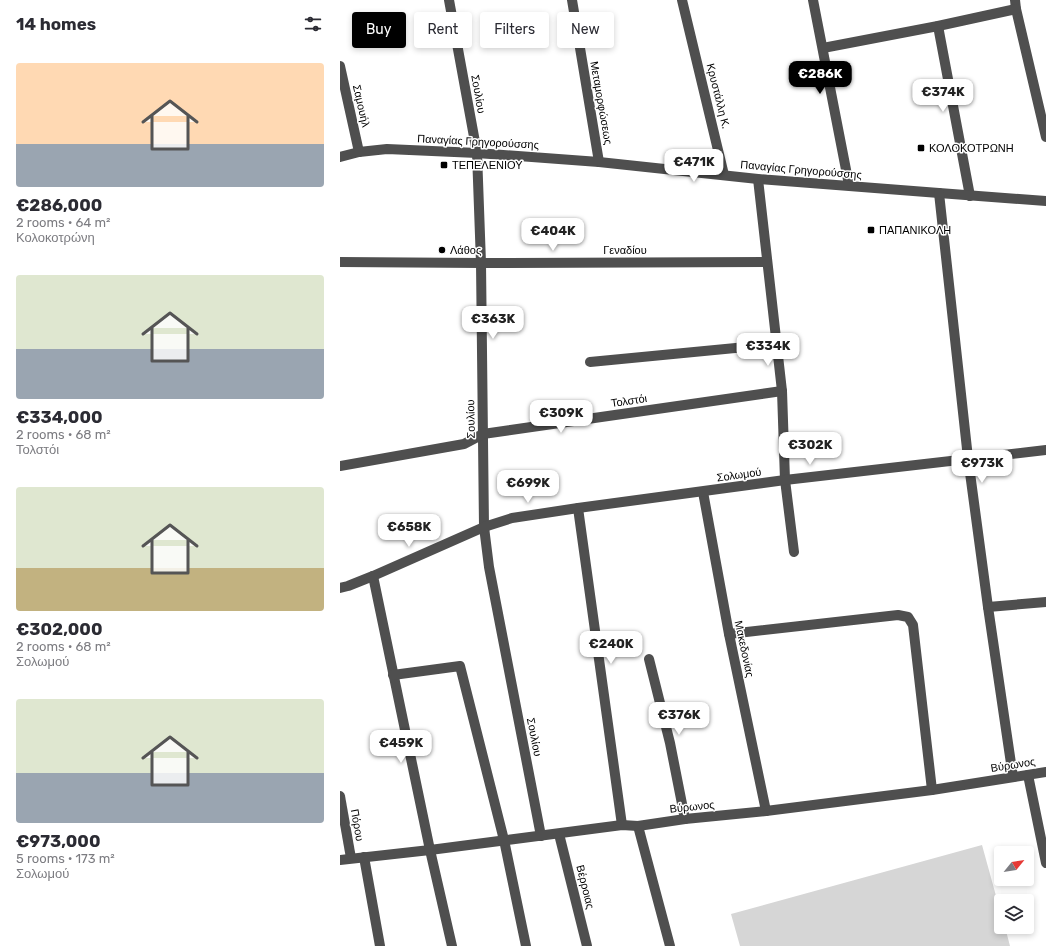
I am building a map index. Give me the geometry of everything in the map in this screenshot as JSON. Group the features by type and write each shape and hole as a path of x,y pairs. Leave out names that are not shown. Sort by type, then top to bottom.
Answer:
{"street":[{"name":"Σουλίου","path":"449,0 477,153 481,263 484,527 489,566 540,836"},
{"name":"Μεταμορφώσεως","path":"572,0 599,162"},
{"name":"Κρυστάλλη Κ.","path":"682,0 724,175"},
{"path":"813,0 849,186"},
{"path":"823,48 938,26 1016,4 1046,137"},
{"path":"938,26 970,196"},
{"name":"Σαμουήλ","path":"340,66 360,152"},
{"name":"Παναγίας Γρηγορούσσης","path":"340,157 360,152 387,149 477,153 599,162 849,186 1046,201"},
{"path":"758,178 782,391 785,480 794,552"},
{"path":"939,193 968,458 1013,777"},
{"name":"Γεναδίου","path":"340,262 767,262"},
{"path":"590,362 776,344"},
{"name":"Τολστόι","path":"340,466 464,444 483,434 782,391"},
{"name":"Σολωμού","path":"340,588 373,576 484,527 512,518 785,480 1046,450"},
{"name":"Μακεδονίας","path":"703,492 728,634 766,811"},
{"path":"578,508 622,826"},
{"path":"373,576 430,850 452,946"},
{"path":"988,607 1046,602"},
{"path":"728,634 898,615 908,617 913,625 932,790"},
{"path":"649,659 670,743 685,819"},
{"path":"393,675 460,666 504,840 526,946"},
{"name":"Βύρωνος","path":"340,860 622,826 638,826 685,819 766,811 932,790 1046,772"},
{"path":"1028,775 1046,862"},
{"name":"Πόρου","path":"340,796 351,858"},
{"path":"638,826 670,946"},
{"name":"Βέρροιας","path":"559,834 587,946"},
{"path":"364,857 380,946"}],"shaded area":[{"path":"982,845 995,894 994,894 994,934 1007,934 1010,946 740,946 731,914"}],"place":[{"name":"ΚΟΛΟΚΟΤΡΩΝΗ","path":"921,148"},
{"name":"ΤΕΠΕΛΕΝΙΟΥ","path":"444,165"},
{"name":"ΠΑΠΑΝΙΚΟΛΗ","path":"871,230"},
{"name":"Λάθος","path":"442,250"}]}
